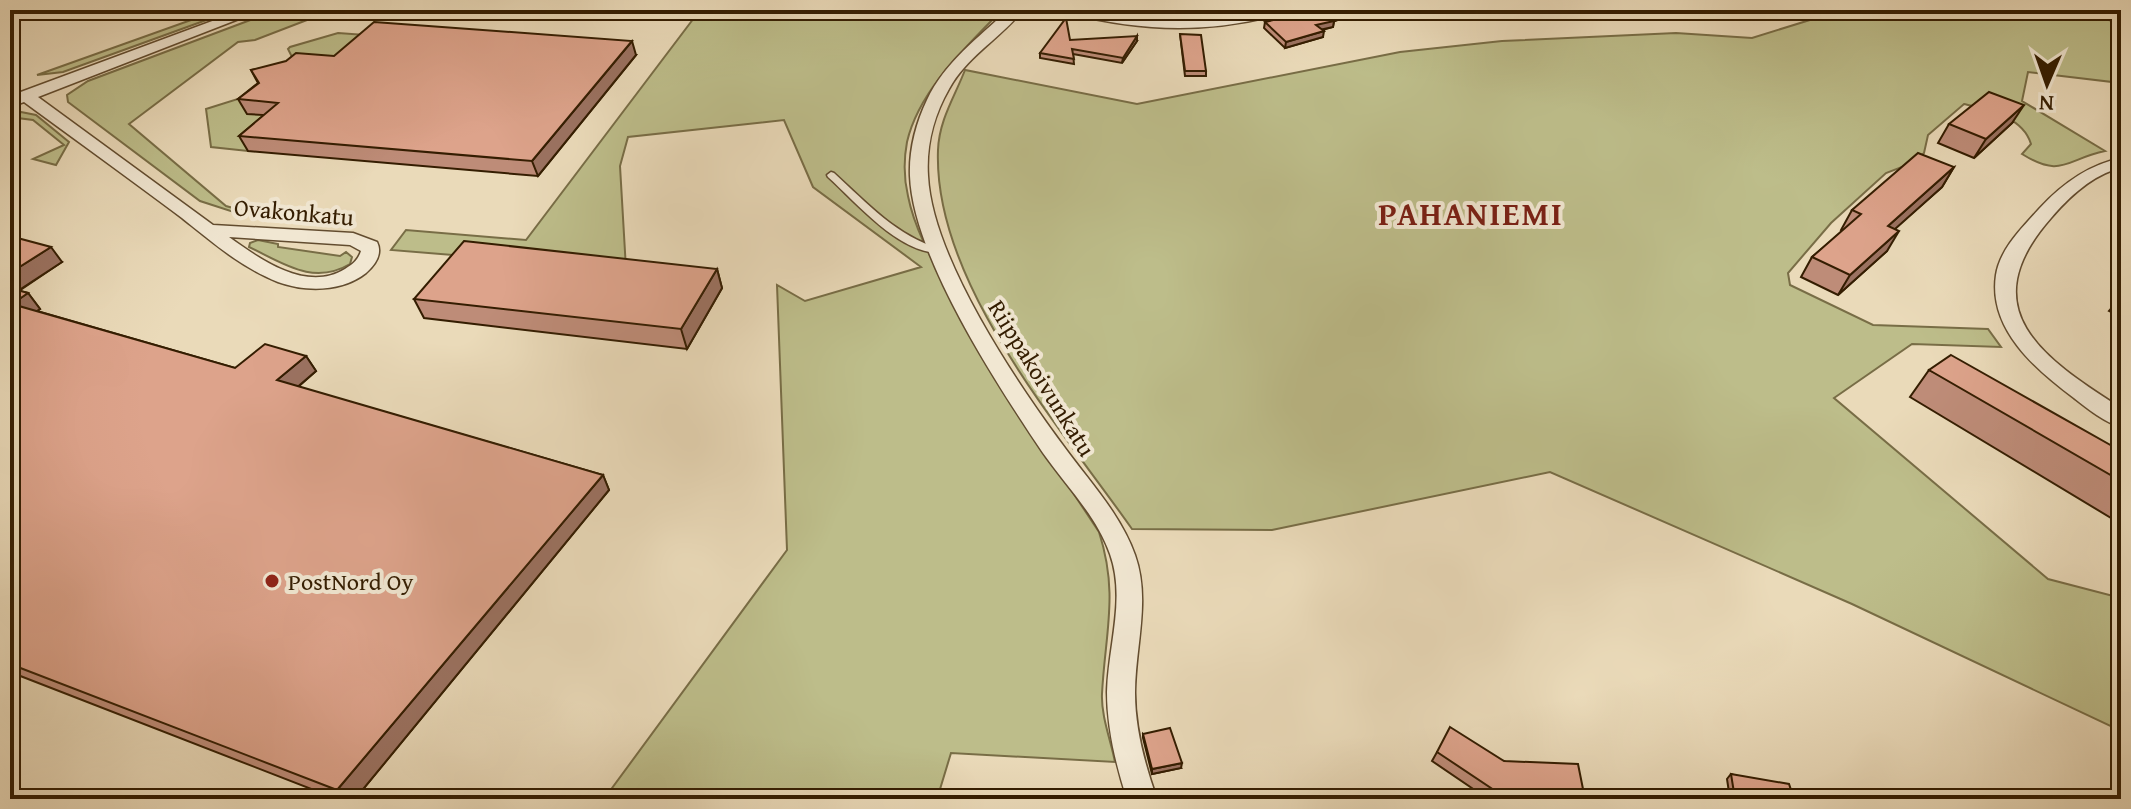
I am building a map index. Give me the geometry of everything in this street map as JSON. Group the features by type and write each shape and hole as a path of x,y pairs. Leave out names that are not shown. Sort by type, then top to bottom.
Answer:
{"street":[{"path":"18,99 255,10"},
{"name":"Riippakoivunkatu","path":"1016,10 950,74 932,109 919,145 920,190 938,251 985,341 1052,447 1108,525 1124,556 1129,587 1121,692 1124,722 1142,799"},
{"path":"1072,10 1179,27 1229,24 1281,10"},
{"name":"Ovakonkatu","path":"18,99 264,269 302,282 325,282 345,277 362,266 371,252 370,246 353,239 209,230"},
{"path":"2121,163 2090,173 2017,242 2004,283 2004,299 2008,315 2036,357 2121,419"}],"lane":[{"path":"831,175 900,235 921,248 938,251"}],"green space":[{"path":"219,10 234,10 63,72 37,75"},
{"path":"277,10 333,10 255,40 238,42 129,124 226,206 251,213 246,216 200,201 68,102 67,95 88,81"},
{"path":"738,10 1002,10 946,70 922,104 907,142 907,189 921,237 954,301 1006,389 1099,532 1110,594 1102,702 1115,762 951,753 937,799 604,799 787,550 777,285 805,301 921,267 813,187 784,120 628,137 620,166 626,269 391,250 406,230 526,240 697,14 733,17"},
{"path":"1842,10 2079,10 2121,24 2121,83 2028,72 2022,101 2105,151 2064,165 2046,165 2022,154 2031,144 2021,127 2013,121 1964,104 1928,135 1924,153 1915,162 1886,173 1831,223 1788,273 1790,285 1873,325 1988,329 2001,347 1912,344 1834,398 2048,579 2121,598 2121,731 1852,604 1550,472 1272,530 1132,529 1006,350 978,301 956,250 942,200 939,139 944,118 965,70 1137,104 1400,52 1502,41 1676,33 1752,38"},
{"path":"338,33 380,36 341,70 297,67 288,49 290,47"},
{"path":"263,91 286,117 248,151 211,147 206,109"},
{"path":"10,113 36,115 69,142 56,165 33,159 64,145 33,120 10,117"},
{"path":"258,240 278,244 278,247 340,256 346,252 352,257 350,264 336,270 311,273 249,247 250,243"}],"building":[{"path":"1288,10 1353,10 1328,17 1334,21 1316,25 1324,31 1286,42 1265,22 1278,19 1271,14"},
{"path":"1066,18 1070,40 1137,36 1123,58 1072,49 1074,59 1040,53"},
{"path":"374,22 632,41 532,161 239,136 278,103 238,99 259,83 251,70 286,61 296,53 334,56"},
{"path":"1180,34 1201,35 1206,71 1185,71"},
{"path":"1989,92 2024,105 1986,139 1949,124"},
{"path":"1918,153 1954,167 1888,226 1899,231 1850,275 1812,257 1861,214 1852,210"},
{"path":"10,236 51,247 10,273"},
{"path":"464,241 717,269 681,329 414,299"},
{"name":"PostNord Oy","path":"10,288 28,293 12,304 235,368 265,344 306,356 277,380 603,475 337,790 10,664"},
{"path":"1951,355 2121,451 2121,481 1929,370"},
{"path":"1450,727 1504,761 1578,764 1584,794 1494,790 1437,752"},
{"path":"1170,728 1182,763 1152,769 1143,734"},
{"path":"1731,774 1789,784 1794,799 1735,799"}],"place":[{"name":"PostNord Oy","path":"272,581"}],"district":[{"name":"PAHANIEMI","path":"1471,213"}]}
